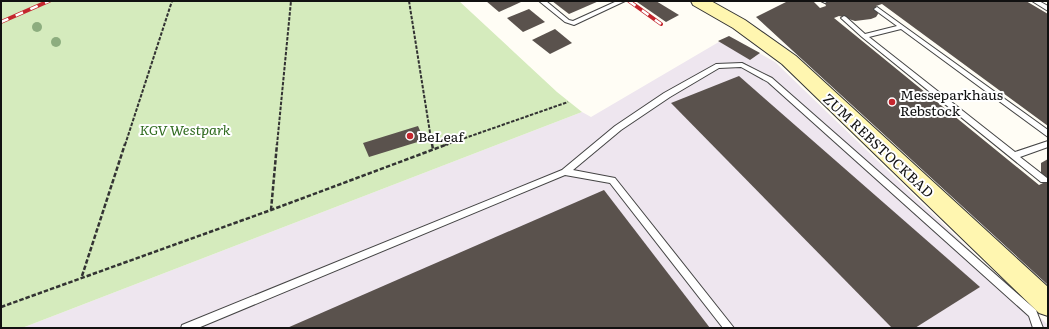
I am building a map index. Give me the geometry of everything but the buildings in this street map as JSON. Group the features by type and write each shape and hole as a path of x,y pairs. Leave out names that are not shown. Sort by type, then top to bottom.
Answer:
{"main road":[{"name":"ZUM REBSTOCKBAD","path":"699,1 739,24 789,60 1048,304"}],"lane":[{"path":"542,1 567,21 574,23 622,1"},
{"path":"1035,1 1048,9"},
{"path":"877,9 1048,134"},
{"path":"844,18 864,36 1044,180"},
{"path":"864,36 902,26"},
{"path":"186,328 565,172 618,128 667,95 718,66 742,65 770,80 1033,313 1038,328"},
{"path":"1013,156 1048,144"},
{"path":"565,172 612,180 729,328"}],"path":[{"path":"82,277 172,1"},
{"path":"271,210 291,1"},
{"path":"409,1 433,149"},
{"path":"1,307 271,210 433,149 568,102"}],"shaded area":[{"path":"729,36 775,62 1048,325 1048,328 22,328 582,112 591,117"}],"green space":[{"name":"KGV Westpark","path":"1,1 459,1 557,92 582,112 22,328 1,328"}],"railway":[{"path":"1,22 49,1"},
{"path":"629,1 661,24"}],"place":[{"name":"Messeparkhaus Rebstock","path":"892,102"},
{"name":"BeLeaf","path":"410,136"}]}
